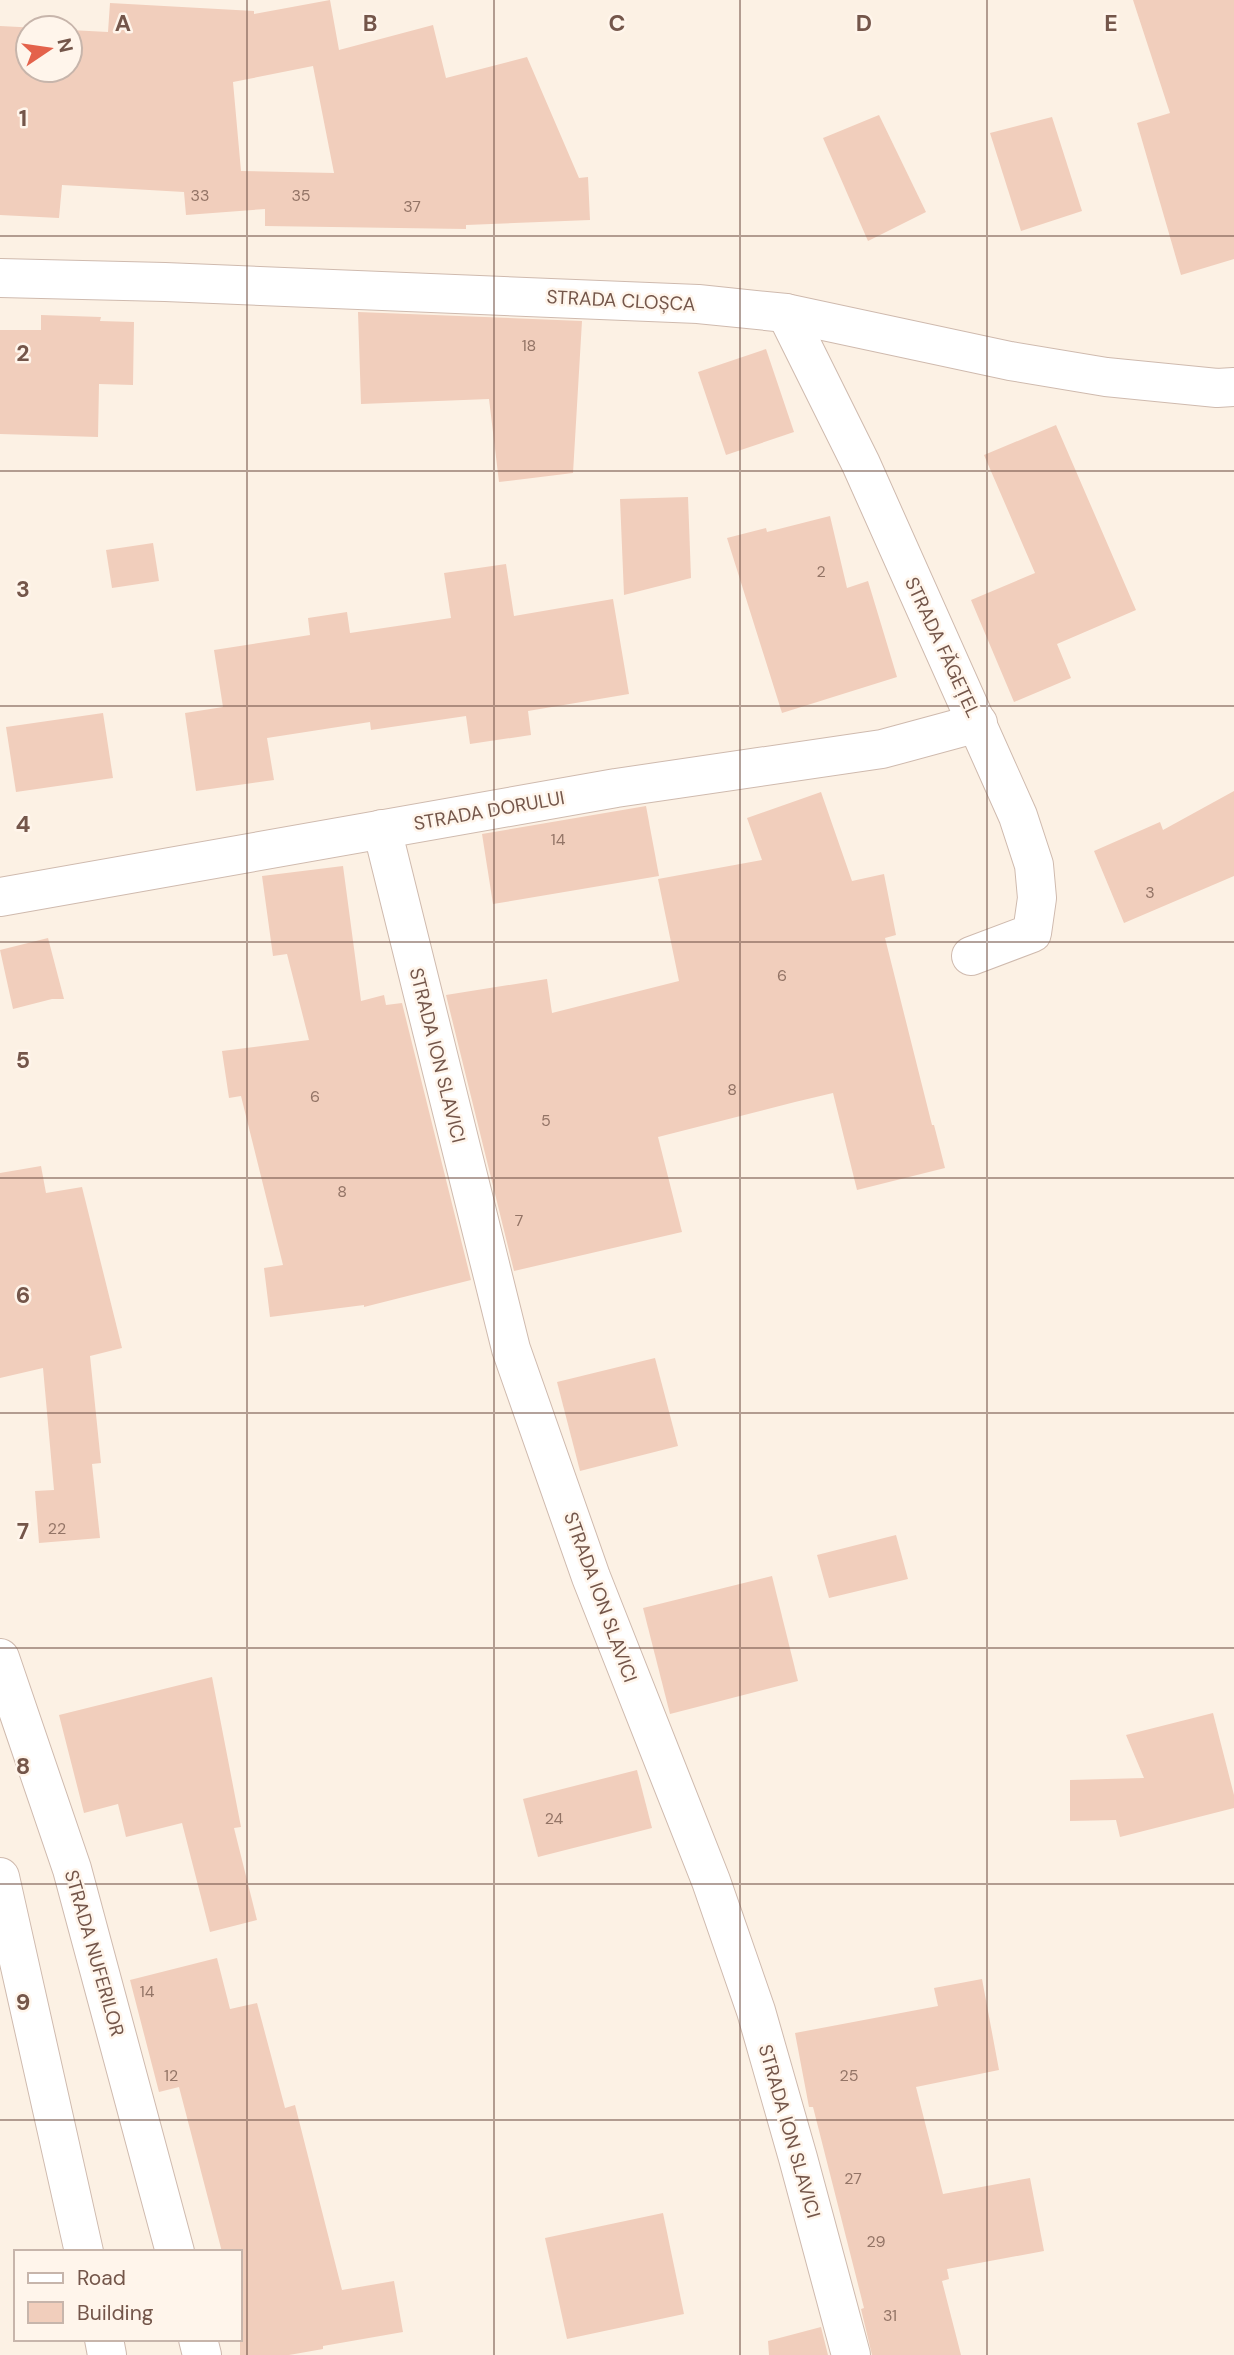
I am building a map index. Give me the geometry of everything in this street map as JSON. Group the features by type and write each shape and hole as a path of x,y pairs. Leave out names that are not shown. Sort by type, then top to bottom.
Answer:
{"street":[{"name":"STRADA CLOȘCA","path":"0,278 487,294 698,304 786,313 1010,361 1107,377 1217,388 1234,387"},
{"name":"STRADA FĂGEȚEL","path":"786,313 861,464 978,723 1018,816 1034,865 1037,898 1032,933 971,956"},
{"name":"STRADA DORULUI","path":"0,897 616,788 882,749 978,723"},
{"name":"STRADA ION SLAVICI","path":"382,830 511,1349 591,1577 711,1881 756,2011 851,2355"},
{"name":"STRADA NUFERILOR","path":"0,1658 72,1869 174,2250"},
{"path":"0,1877 15,2013 84,2250"}],"building":[{"path":"330,0 339,50 433,25 446,78 527,57 579,178 588,177 590,220 466,225 466,229 265,226 265,209 186,215 184,192 62,185 59,218 0,215 0,26 14,27 14,84 84,84 84,31 108,32 110,3 254,11 254,14","holes":["313,66 334,173 241,171 233,82"]},
{"path":"1133,0 1234,0 1234,259 1181,275 1137,123 1170,113"},
{"path":"879,115 926,212 868,241 823,138"},
{"path":"1052,117 1082,211 1021,231 990,133"},
{"path":"358,312 582,321 573,473 499,482 489,399 361,404"},
{"path":"41,315 101,317 100,321 134,322 133,385 99,384 98,437 0,434 0,330 41,330"},
{"path":"766,349 794,432 726,455 698,372"},
{"path":"1056,425 1136,610 1057,644 1071,678 1014,702 971,600 1035,573 984,455"},
{"path":"688,497 691,578 624,595 620,499"},
{"path":"830,516 847,588 868,581 897,677 782,713 727,538 766,528 767,532"},
{"path":"153,543 159,581 112,588 106,550"},
{"path":"506,564 514,616 613,599 629,694 528,711 531,735 470,744 466,716 371,730 370,722 267,738 274,780 196,791 185,713 223,707 214,650 310,635 308,618 347,612 350,633 451,618 444,573"},
{"path":"103,713 113,778 16,792 6,727"},
{"path":"1234,791 1234,876 1124,923 1094,851 1160,822 1163,830"},
{"path":"821,792 852,881 884,874 896,935 885,938 945,1168 857,1190 833,1093 795,1102 658,1137 682,1232 514,1271 446,995 547,979 552,1013 679,981 658,879 762,860 747,818"},
{"path":"646,806 659,876 493,904 482,834"},
{"path":"343,866 361,1001 384,995 386,1005 402,1003 471,1280 364,1307 270,1317 264,1268 283,1265 241,1096 229,1098 222,1051 309,1040 287,954 273,956 262,876"},
{"path":"48,938 64,999 52,999 13,1009 0,950"},
{"path":"41,1166 46,1193 82,1187 122,1348 90,1356 101,1463 92,1464 100,1538 39,1543 35,1491 54,1490 43,1368 0,1378 0,1173"},
{"path":"655,1358 678,1446 580,1471 557,1382"},
{"path":"896,1535 908,1579 829,1598 817,1555"},
{"path":"772,1576 798,1681 670,1714 643,1608"},
{"path":"212,1677 241,1827 234,1828 257,1920 210,1932 182,1823 126,1837 118,1804 84,1813 59,1715"},
{"path":"1213,1713 1234,1795 1234,1808 1120,1837 1116,1820 1070,1821 1070,1780 1144,1778 1126,1735"},
{"path":"637,1770 652,1828 538,1857 523,1799"},
{"path":"217,1958 230,2009 257,2003 285,2108 295,2105 342,2290 394,2281 403,2332 289,2355 240,2355 242,2250 221,2250 179,2087 159,2092 130,1980"},
{"path":"982,1979 999,2070 916,2087 943,2194 1030,2178 1044,2251 947,2269 949,2279 942,2281 961,2355 872,2355 861,2309 864,2308 813,2107 809,2107 795,2033 938,2006 934,1988"},
{"path":"663,2213 684,2314 567,2339 545,2238"},
{"path":"821,2327 828,2355 769,2355 768,2341"}]}
